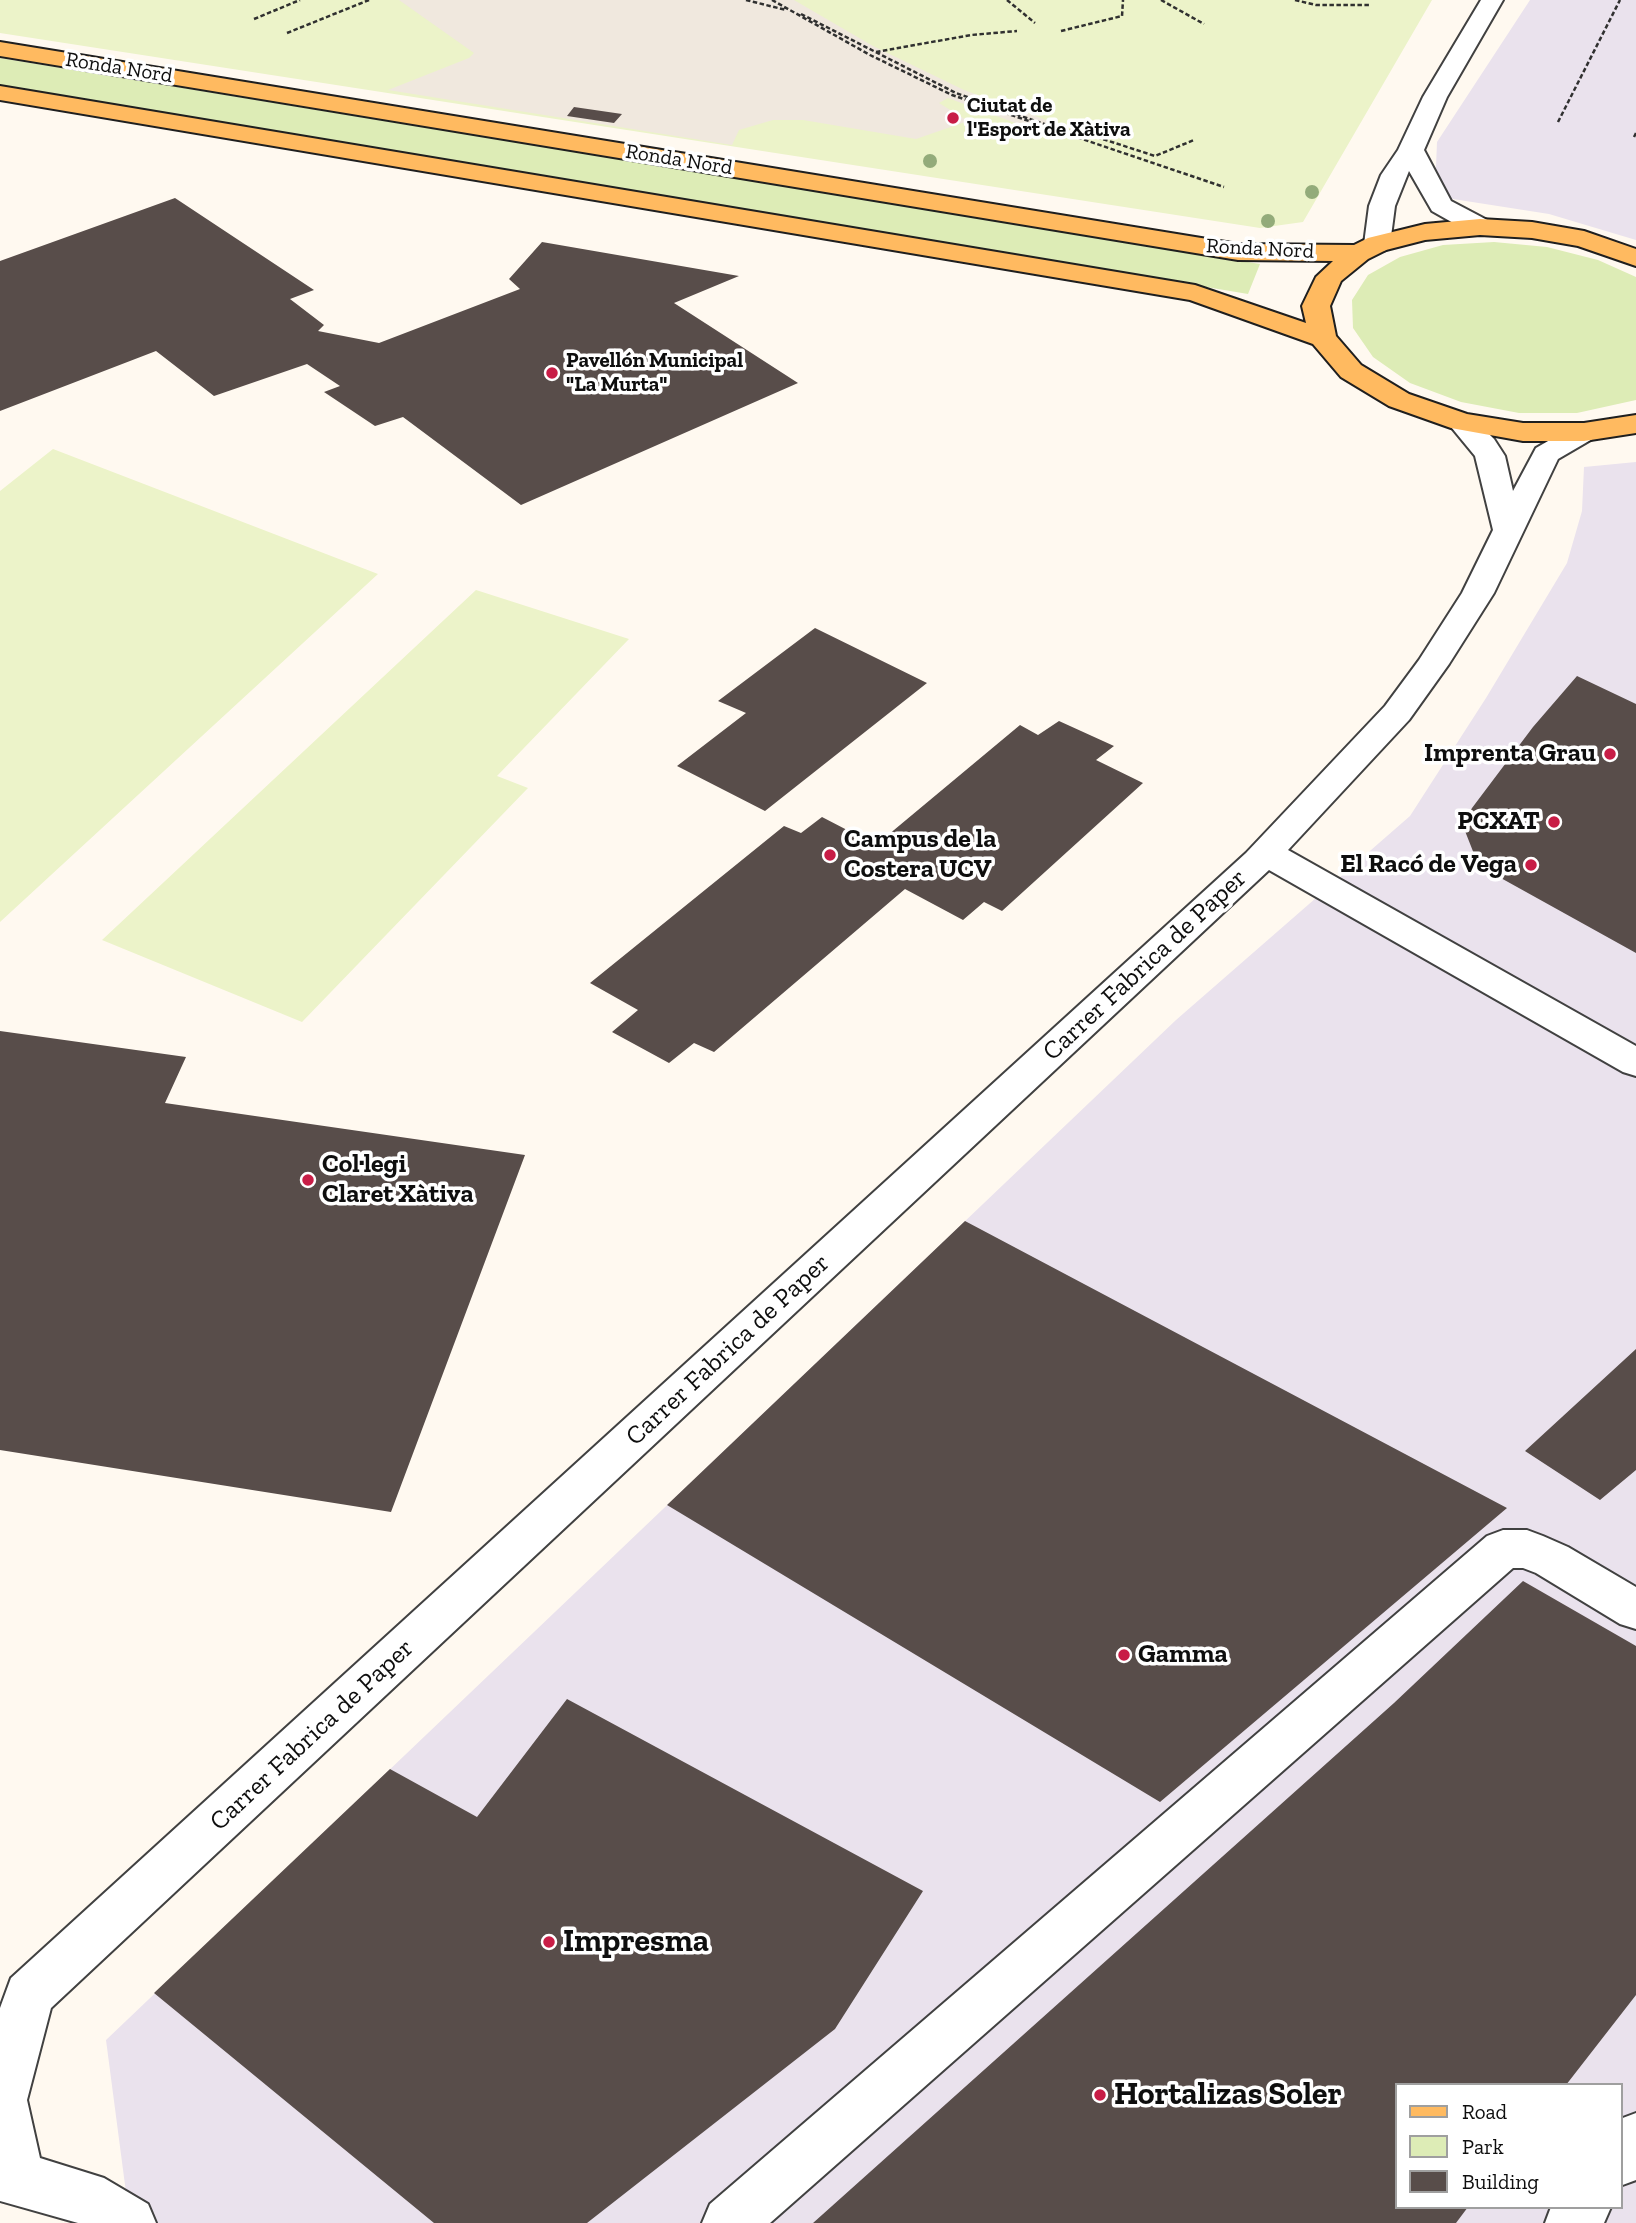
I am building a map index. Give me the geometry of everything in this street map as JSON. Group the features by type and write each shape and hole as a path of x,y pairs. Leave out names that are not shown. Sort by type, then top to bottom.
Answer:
{"main road":[{"name":"Ronda Nord","path":"0,49 1238,252 1368,249"},
{"name":"Ronda Nord","path":"0,93 1195,293 1323,338"},
{"path":"1636,258 1584,240 1532,230 1480,227 1425,232 1368,249 1329,277 1316,306 1323,338 1351,371 1399,400 1461,422 1523,432 1584,432 1636,424"}],"street":[{"path":"1368,249 1394,175 1411,150 1435,97 1492,0"},
{"path":"1411,150 1441,205 1480,227"},
{"path":"1461,422 1479,439 1490,456 1507,528"},
{"name":"Carrer Fabrica de Paper","path":"9,2176 1,2101 29,1995 1266,853 1397,713 1433,664 1478,593 1507,528 1546,454 1584,432"},
{"path":"1266,853 1636,1063"},
{"path":"729,2223 1503,1549 1527,1549 1552,1560 1636,1610"},
{"path":"1622,2157 1636,2139"},
{"path":"9,2176 85,2197 129,2223"}],"path":[{"path":"254,19 300,0"},
{"path":"287,33 369,0"},
{"path":"746,0 806,15 956,93 1064,131 1078,131 1154,156 1194,140"},
{"path":"772,0 870,55 952,95 1224,187"},
{"path":"1007,0 1035,23"},
{"path":"1061,31 1122,16 1124,0"},
{"path":"1161,0 1204,24"},
{"path":"1295,0 1316,5 1369,5"},
{"path":"1558,122 1620,0"},
{"path":"875,52 971,35 1017,31"}],"shaded area":[{"path":"399,0 794,0 873,46 964,90 1068,128 1053,137 948,98 939,103 968,121 916,139 803,120 773,120 739,130 732,145 388,90 469,58 474,53"},
{"path":"1530,0 1636,0 1636,240 1549,214 1453,199 1435,191 1437,142"},
{"path":"1636,462 1636,2223 130,2223 106,2040 1176,1020 1410,816 1486,698 1567,563 1582,511 1584,467"}],"green space":[{"name":"Ciutat de l'Esport de Xàtiva","path":"0,0 1432,0 1303,222 1260,228 0,33"},
{"path":"0,58 1260,264 1248,294 0,85"},
{"path":"1494,242 1547,247 1598,260 1636,277 1636,400 1577,413 1519,413 1461,402 1410,383 1373,357 1353,328 1352,300 1368,275 1400,257 1443,245"},
{"path":"53,449 378,574 0,922 0,491"},
{"path":"476,590 629,639 497,776 528,788 302,1022 102,940"}],"building":[{"path":"574,107 622,114 614,123 567,116"},
{"name":"Pavellón Municipal \"La Murta\"","path":"175,198 314,290 290,299 324,325 318,331 379,343 520,289 509,279 542,242 739,276 674,303 798,383 521,505 403,417 375,426 324,392 340,386 307,364 214,396 156,351 0,411 0,261"},
{"path":"815,628 927,683 765,811 677,766 746,713 718,701"},
{"path":"1577,676 1636,704 1636,953 1490,872 1476,859 1465,831 1466,819 1472,808 1533,727"},
{"path":"1059,721 1114,746 1096,760 1143,783 1002,911 984,902 963,920 905,889 714,1052 694,1043 669,1063 612,1032 638,1010 590,983 784,826 801,833 822,817 876,845 1020,725 1038,735"},
{"path":"0,1031 186,1057 165,1103 525,1155 391,1512 0,1450"},
{"name":"Gamma","path":"965,1221 1507,1508 1160,1802 667,1505"},
{"path":"1636,1349 1636,1470 1600,1500 1525,1451"},
{"path":"1523,1581 1636,1646 1636,1995 1568,2083 1394,2083 1394,2209 1466,2209 1456,2223 813,2223 1394,1703"},
{"name":"Impresma","path":"567,1699 923,1891 835,2029 587,2223 434,2223 154,1993 390,1769 477,1817"}],"place":[{"name":"Ciutat de l'Esport de Xàtiva","path":"953,118"},
{"name":"Pavellón Municipal \"La Murta\"","path":"552,373"},
{"name":"Imprenta Grau","path":"1610,754"},
{"name":"PCXAT","path":"1554,822"},
{"name":"Campus de la Costera UCV","path":"830,855"},
{"name":"El Racó de Vega","path":"1531,865"},
{"name":"Col·legi Claret Xàtiva","path":"308,1180"},
{"name":"Gamma","path":"1124,1655"},
{"name":"Impresma","path":"549,1942"},
{"name":"Hortalizas Soler","path":"1100,2095"}]}
